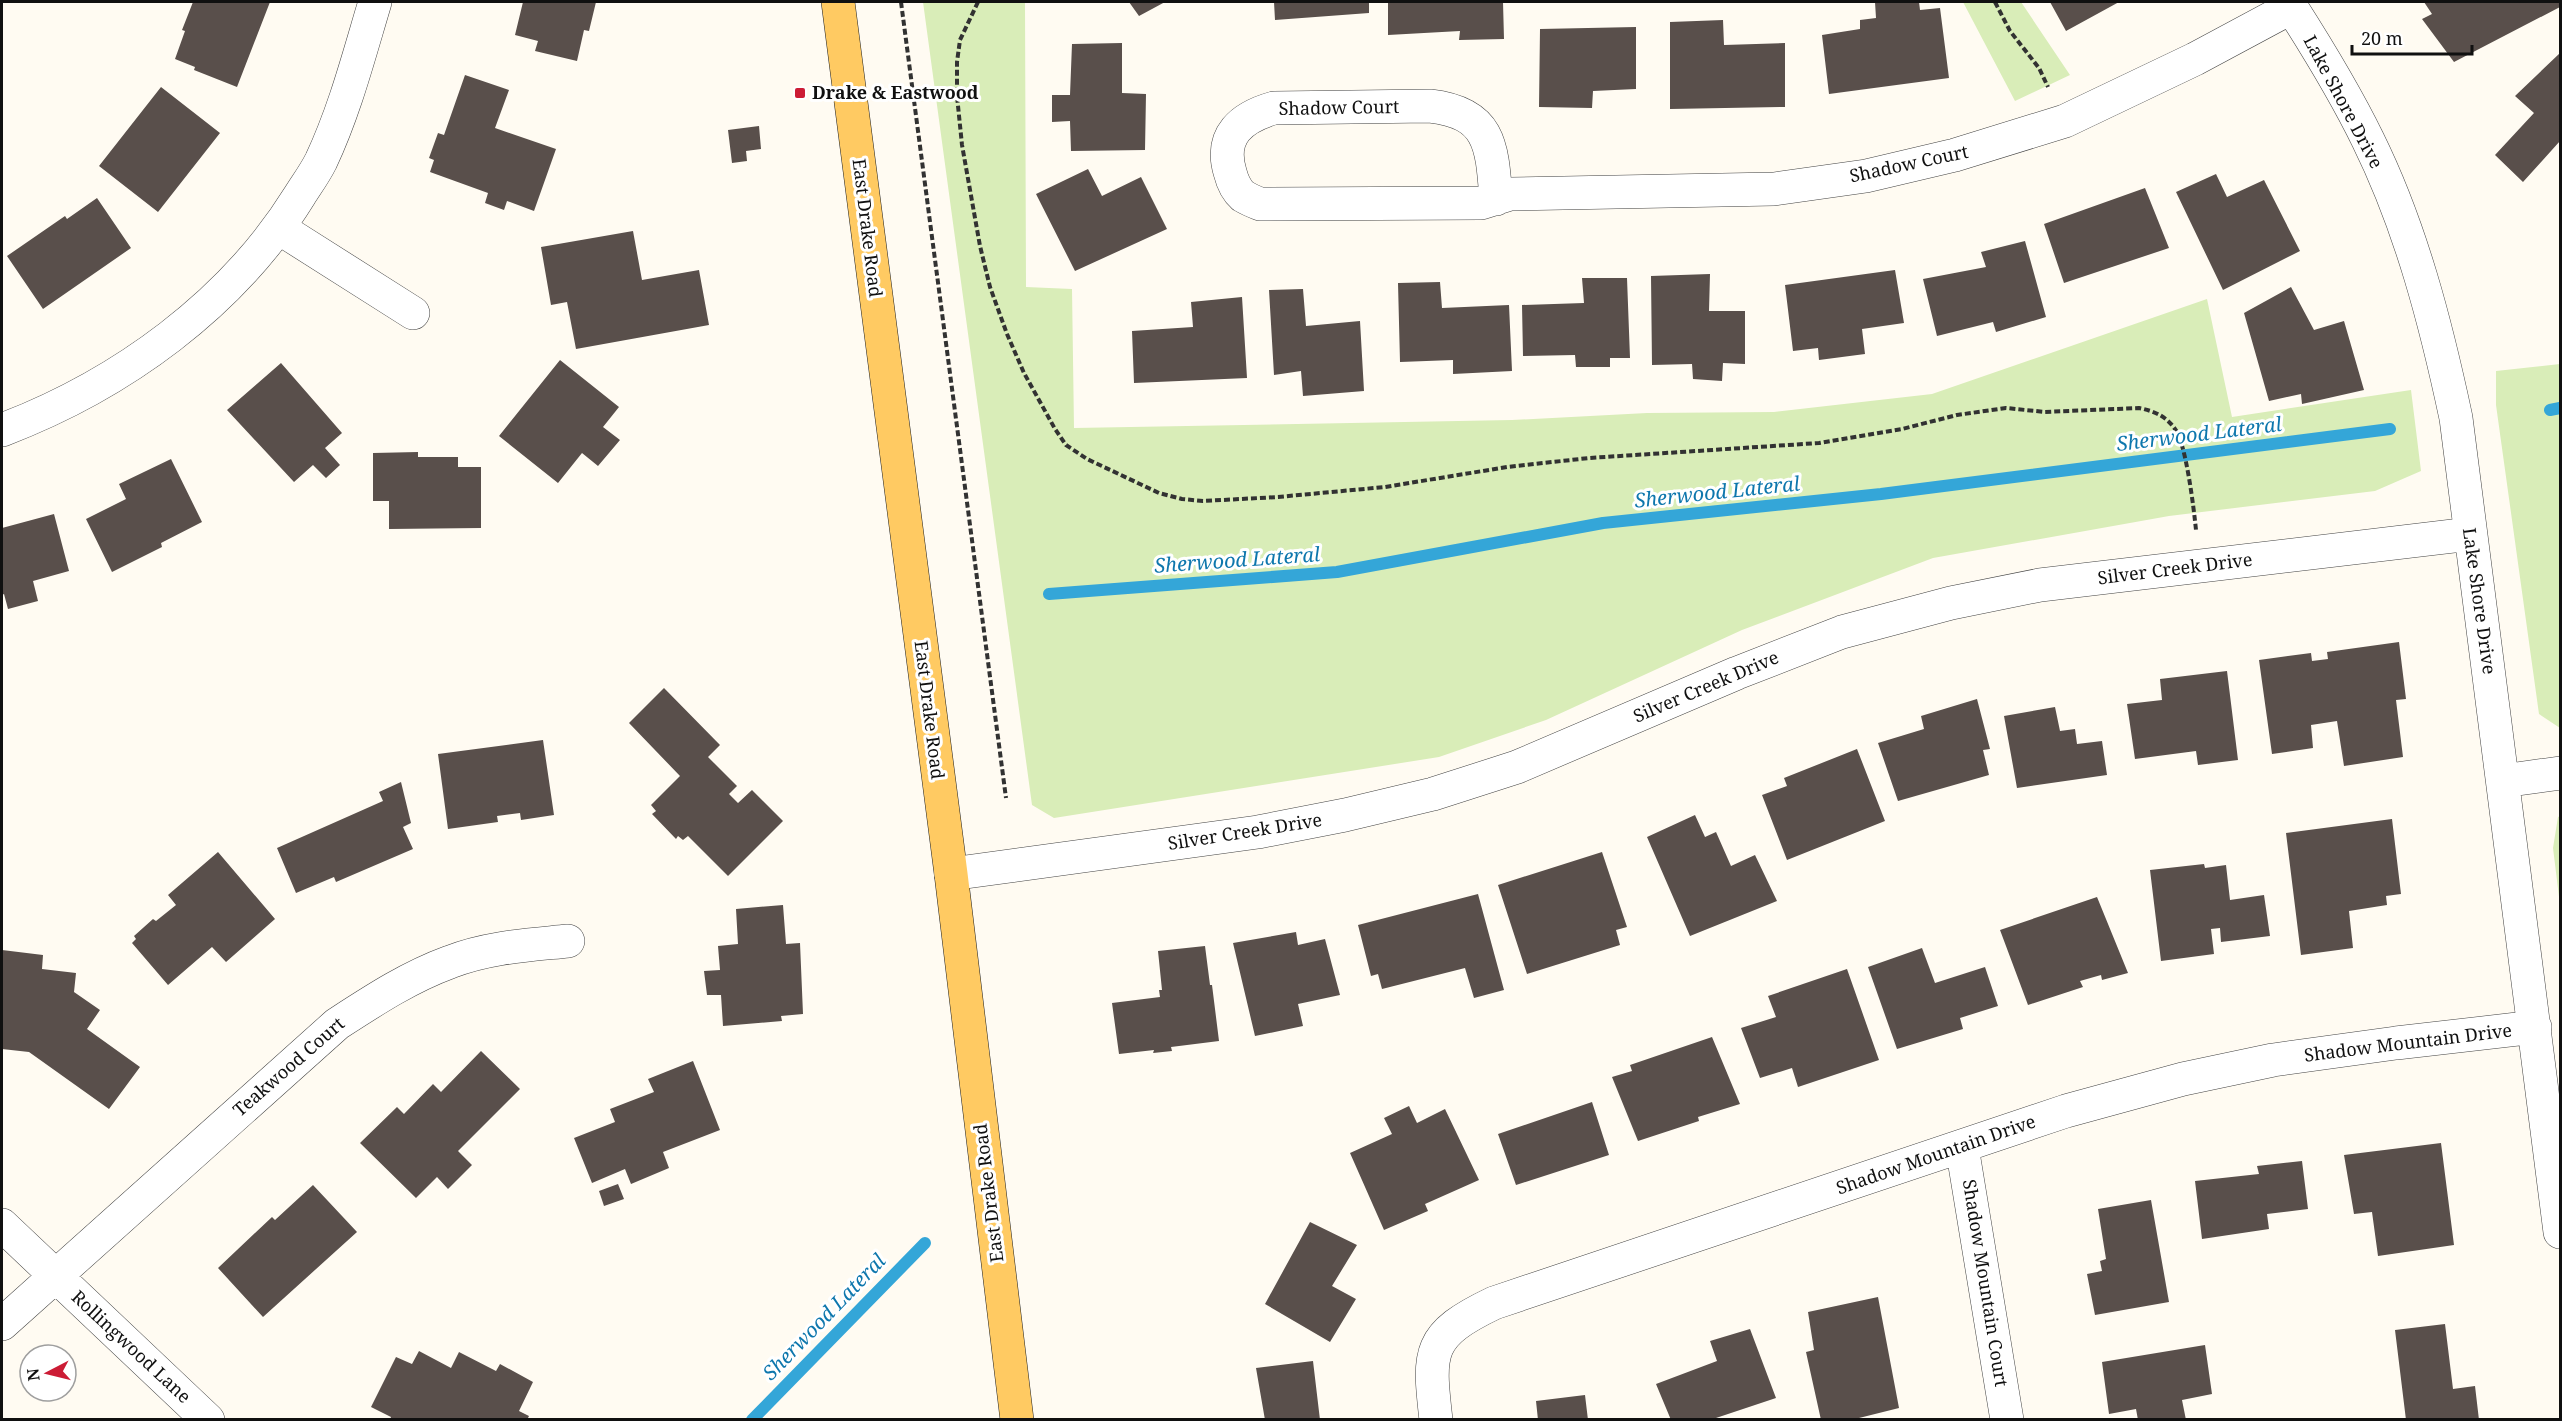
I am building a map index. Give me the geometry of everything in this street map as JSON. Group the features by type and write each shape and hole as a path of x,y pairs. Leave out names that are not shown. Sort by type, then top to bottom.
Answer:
{"main road":[{"name":"East Drake Road","path":"838,2 951,874 1017,1419"}],"street":[{"path":"2,430 42,415 115,374 189,322 234,282 279,228 321,161 352,81 375,2"},
{"name":"Shadow Court","path":"1496,199 1493,157 1489,144 1482,130 1471,119 1451,108 1430,106 1274,108 1257,113 1241,124 1231,135 1226,150 1232,181 1243,196 1260,204 1481,203 1496,199 1510,194 1774,189 1866,176 1956,155 2065,121 2195,59 2290,4"},
{"name":"Lake Shore Drive","path":"2290,4 2368,140 2406,230 2442,353 2456,418 2560,1232"},
{"path":"279,228 413,313"},
{"name":"Silver Creek Drive","path":"951,874 1258,832 1346,815 1433,794 1517,767 1737,673 1842,632 1951,603 2040,585 2470,534"},
{"path":"2503,780 2560,773"},
{"name":"Teakwood Court","path":"2,1324 54,1275 337,1024 396,986 452,961 500,948 568,940"},
{"name":"Shadow Mountain Drive","path":"1436,1419 1431,1373 1433,1356 1446,1332 1467,1316 1494,1304 2066,1111 2183,1079 2273,1060 2535,1027"},
{"name":"Shadow Mountain Court","path":"1962,1147 2007,1419"},
{"name":"Rollingwood Lane","path":"2,1225 208,1419"}],"path":[{"path":"901,2 1006,798"},
{"path":"978,2 960,40 957,62 957,96 962,145 980,246 990,287 1007,334 1024,373 1066,445 1087,459 1159,493 1203,501 1278,497 1385,487 1507,467 1588,458 1837,440 1902,429 1957,415 2006,408 2045,412 2124,408 2152,411 2166,418 2177,431 2193,500 2201,566"},
{"path":"1995,2 2018,43 2039,68 2065,121"}],"green space":[{"path":"923,2 1025,2 1026,287 1072,289 1074,428 1512,420 1647,413 1774,412 1932,394 2207,299 2232,417 2411,390 2421,471 2375,491 2169,516 1933,558 1742,630 1546,720 1439,757 1054,818 1032,805"},
{"path":"1963,2 2021,2 2070,75 2015,101"},
{"path":"2560,364 2560,728 2539,714 2496,405 2496,371"},
{"path":"2560,816 2560,905 2553,848"}],"building":[{"path":"193,2 270,2 237,87 194,70 195,67 175,59 185,31 182,30"},
{"path":"523,2 596,2 589,31 584,30 577,61 535,51 538,41 515,35"},
{"path":"1129,2 1165,2 1139,16"},
{"path":"1274,2 1369,2 1369,13 1275,20"},
{"path":"1388,2 1503,2 1504,39 1459,40 1460,31 1388,35"},
{"path":"1875,2 1919,2 1920,10 1940,8 1949,78 1829,94 1822,35 1860,29 1860,20 1876,18"},
{"path":"2050,2 2119,2 2066,31"},
{"path":"2424,2 2560,2 2560,7 2454,62 2422,19 2432,14"},
{"path":"1723,20 1724,45 1785,43 1785,107 1670,109 1670,22"},
{"path":"1636,27 1636,89 1593,91 1592,108 1539,107 1540,29"},
{"path":"1122,43 1122,93 1146,94 1145,150 1071,151 1070,121 1052,122 1052,95 1070,95 1072,44"},
{"path":"2560,53 2560,141 2523,182 2495,155 2534,113 2515,96"},
{"path":"465,75 509,90 495,128 556,149 534,211 507,201 504,210 485,203 488,193 430,172 434,160 429,158 438,133 444,135"},
{"path":"161,87 220,133 158,212 99,166"},
{"path":"759,126 761,149 746,151 747,161 732,163 728,130"},
{"path":"1088,169 1102,196 1141,177 1167,229 1075,271 1036,194"},
{"path":"2216,174 2227,197 2264,180 2300,251 2223,290 2176,192"},
{"path":"2145,188 2169,248 2064,283 2044,224"},
{"path":"97,198 131,248 43,309 7,256 65,216 67,219"},
{"path":"633,231 642,280 699,270 709,325 576,349 567,302 551,305 541,247"},
{"path":"2025,241 2046,317 1996,332 1993,322 1937,336 1923,279 1986,267 1981,252"},
{"path":"1895,270 1904,323 1862,329 1865,354 1819,360 1818,348 1793,351 1785,285"},
{"path":"1710,274 1709,311 1745,311 1745,364 1723,363 1722,381 1693,379 1692,364 1652,365 1651,276"},
{"path":"1582,278 1627,278 1630,358 1610,358 1610,367 1576,367 1575,355 1523,356 1522,305 1584,303"},
{"path":"1440,282 1442,308 1509,305 1512,371 1453,374 1453,360 1400,362 1398,283"},
{"path":"2291,287 2314,330 2344,321 2364,390 2302,404 2301,394 2269,401 2244,313"},
{"path":"1303,289 1306,326 1360,321 1364,391 1303,396 1301,371 1274,375 1269,290"},
{"path":"1242,297 1247,378 1134,383 1132,331 1193,327 1191,302"},
{"path":"560,360 619,407 603,427 620,440 598,466 582,453 558,483 499,436"},
{"path":"281,363 342,433 325,448 340,465 326,478 313,465 294,482 227,410"},
{"path":"418,452 418,457 458,457 458,467 481,467 481,528 389,529 389,501 373,501 373,453"},
{"path":"171,459 202,522 161,543 162,547 112,572 86,519 126,499 119,484"},
{"path":"54,514 69,571 33,581 38,601 8,609 4,594 2,595 2,528"},
{"path":"2399,642 2406,699 2396,700 2403,757 2344,766 2337,721 2311,725 2313,748 2272,754 2259,660 2311,653 2312,661 2328,659 2327,652"},
{"path":"2227,671 2238,760 2198,765 2196,751 2135,759 2127,704 2162,700 2160,679"},
{"path":"664,688 720,745 708,757 737,786 729,794 738,803 752,790 783,821 728,876 688,836 683,840 678,836 676,839 652,814 656,811 651,805 680,776 629,723"},
{"path":"1977,699 1990,749 1983,750 1989,775 1898,801 1878,743 1924,729 1921,716"},
{"path":"2055,707 2060,731 2075,729 2077,744 2102,741 2107,775 2017,788 2004,716"},
{"path":"543,740 554,815 521,820 520,813 497,816 498,822 448,829 438,754"},
{"path":"1857,749 1885,821 1787,860 1762,795 1787,786 1784,778"},
{"path":"401,782 411,823 403,827 413,849 336,882 334,877 296,893 277,848 383,801 379,792"},
{"path":"1695,815 1705,837 1716,832 1731,866 1755,855 1777,901 1690,936 1647,837"},
{"path":"2392,819 2401,894 2386,896 2387,905 2349,911 2353,948 2301,955 2286,833"},
{"path":"218,852 275,919 226,962 212,947 168,985 132,943 136,939 134,936 153,919 156,921 176,905 168,895"},
{"path":"1602,852 1627,927 1616,930 1620,945 1527,974 1498,885"},
{"path":"2204,864 2205,868 2226,865 2230,900 2264,895 2270,936 2221,942 2220,928 2211,929 2214,954 2161,961 2150,870"},
{"path":"1478,894 1504,990 1474,998 1465,968 1382,989 1378,974 1371,976 1358,925"},
{"path":"2097,897 2128,973 2102,980 2101,975 2080,981 2083,987 2028,1005 2000,930"},
{"path":"783,905 786,944 800,943 803,1014 781,1016 782,1021 723,1026 721,995 707,995 704,971 720,970 718,946 738,944 736,909"},
{"path":"1296,932 1298,945 1325,939 1340,995 1298,1004 1303,1026 1255,1036 1233,943"},
{"path":"1205,946 1219,1041 1171,1047 1172,1051 1153,1053 1154,1050 1119,1054 1112,1003 1160,997 1159,990 1162,990 1158,951"},
{"path":"1922,948 1935,983 1985,967 1998,1006 1960,1018 1963,1029 1897,1049 1868,967"},
{"path":"2,950 43,955 42,969 76,973 74,992 100,1010 87,1029 140,1067 109,1109 29,1052 2,1049"},
{"path":"1847,969 1879,1060 1798,1087 1792,1068 1760,1078 1741,1028 1776,1017 1768,996"},
{"path":"1712,1037 1740,1104 1698,1117 1699,1121 1638,1141 1612,1077 1632,1071 1630,1065"},
{"path":"481,1051 520,1089 458,1151 472,1165 448,1189 437,1177 416,1198 360,1143 397,1107 404,1114 433,1084 441,1092"},
{"path":"693,1061 720,1130 663,1152 669,1168 631,1184 625,1169 592,1183 574,1138 615,1122 610,1109 654,1092 648,1079"},
{"path":"1592,1102 1609,1155 1516,1185 1498,1134"},
{"path":"1409,1106 1417,1123 1445,1109 1479,1180 1425,1204 1428,1211 1384,1230 1350,1153 1392,1134 1384,1118"},
{"path":"2441,1143 2454,1245 2378,1256 2372,1212 2354,1214 2344,1155"},
{"path":"2302,1161 2308,1209 2267,1214 2269,1229 2202,1239 2195,1181 2259,1174 2257,1166"},
{"path":"618,1184 624,1199 604,1206 599,1191"},
{"path":"313,1185 357,1232 263,1317 218,1268 272,1217 275,1220"},
{"path":"2151,1200 2169,1302 2095,1315 2087,1274 2102,1271 2100,1261 2106,1259 2098,1209"},
{"path":"1310,1222 1357,1245 1332,1286 1356,1299 1330,1342 1265,1304"},
{"path":"1878,1297 1899,1408 1851,1420 1821,1420 1806,1352 1814,1350 1808,1312"},
{"path":"2445,1324 2453,1389 2475,1386 2479,1420 2406,1420 2395,1330"},
{"path":"1750,1329 1776,1398 1710,1420 1671,1420 1656,1384 1717,1361 1710,1341"},
{"path":"2205,1345 2212,1394 2182,1400 2186,1420 2138,1420 2136,1409 2109,1414 2102,1362"},
{"path":"419,1351 451,1368 459,1352 496,1371 500,1364 533,1382 519,1411 529,1416 527,1420 390,1420 391,1417 371,1407 396,1357 412,1364"},
{"path":"1313,1361 1320,1420 1265,1420 1256,1368"},
{"path":"1585,1395 1588,1420 1538,1420 1536,1401"}],"waterway":[{"name":"Sherwood Lateral","path":"2550,410 2560,408"},
{"name":"Sherwood Lateral","path":"1049,594 1337,572 1603,523 1881,494 2390,429"},
{"name":"Sherwood Lateral","path":"752,1420 925,1243"}],"place":[{"name":"Drake & Eastwood","path":"800,93"}]}
